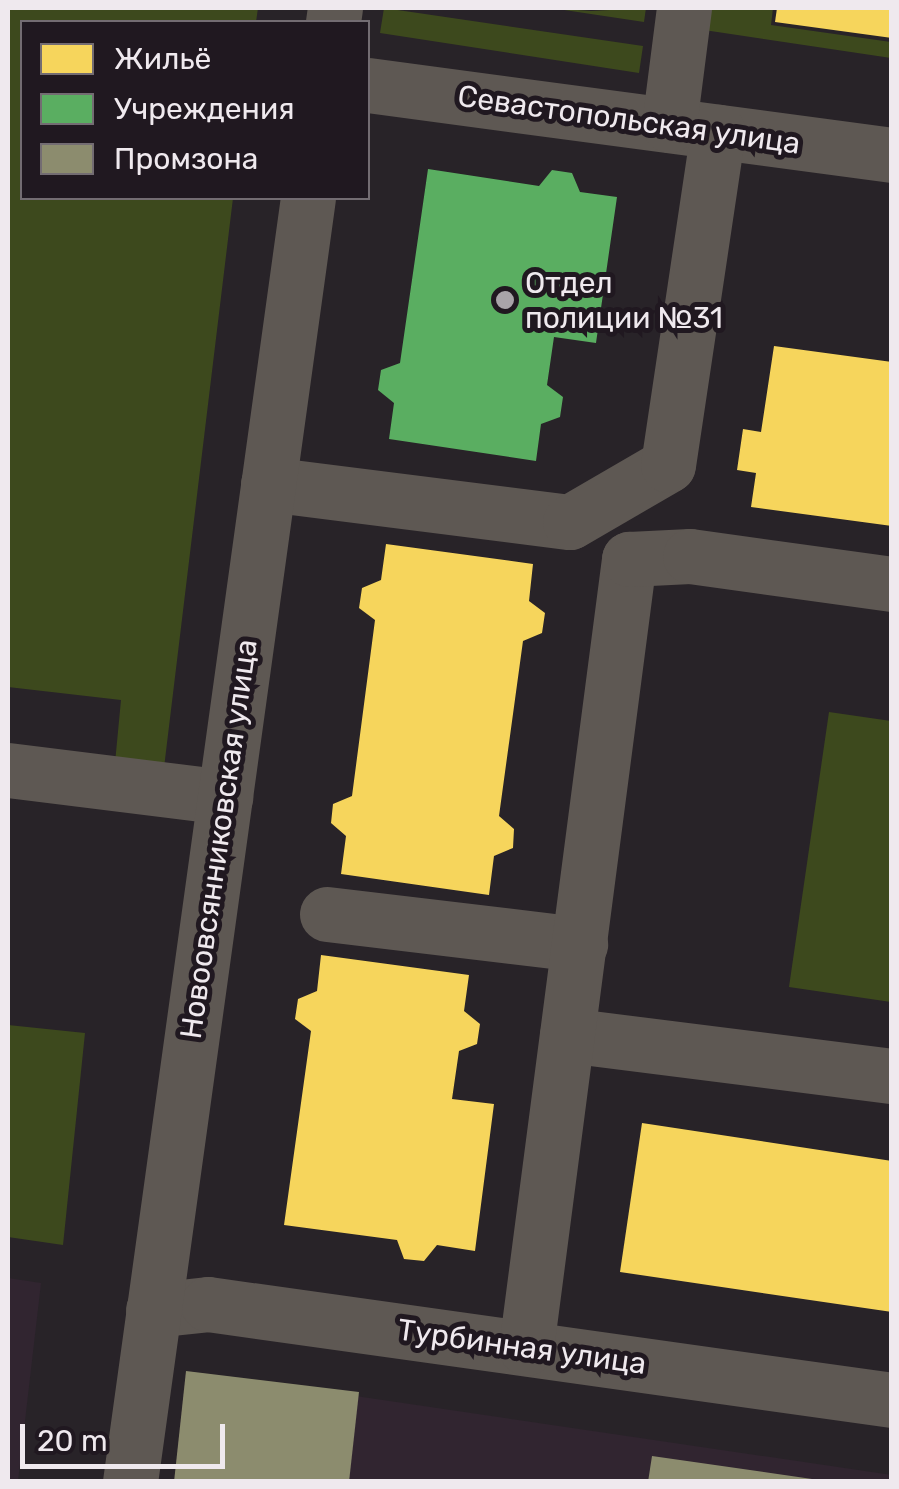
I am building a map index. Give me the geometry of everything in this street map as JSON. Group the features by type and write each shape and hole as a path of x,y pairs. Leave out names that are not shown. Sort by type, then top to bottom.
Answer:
{"street":[{"path":"268,484 570,522 668,465 693,128 684,8"},
{"name":"Севастопольская улица","path":"370,85 892,155"},
{"name":"Новоовсянниковская улица","path":"130,1482 308,200"},
{"path":"526,1348 630,559 690,556 892,584"},
{"path":"8,770 225,797"},
{"path":"328,914 580,944"},
{"path":"568,1035 892,1076"},
{"name":"Турбинная улица","path":"153,1310 208,1304 892,1400"}],"shaded area":[{"path":"8,1278 41,1283 18,1481 8,1481"},
{"path":"186,1371 892,1475 891,1482 174,1482"}],"green space":[{"path":"8,8 258,8 256,20 20,20 20,200 233,200 163,776 115,763 121,700 8,687"},
{"path":"384,8 643,46 639,73 380,33"},
{"path":"551,8 591,11 646,8 644,22"},
{"path":"707,8 773,8 771,25 891,42 891,58 704,30"},
{"path":"829,712 891,721 891,1002 789,987"},
{"path":"8,1025 85,1033 63,1245 8,1237"}],"building: Жильё":[{"path":"777,8 892,8 892,38 775,22"},
{"path":"774,346 892,362 892,526 751,507 756,473 737,470 743,429 761,432"},
{"path":"386,544 533,564 529,601 545,613 542,633 523,641 499,816 514,829 513,848 494,856 489,895 341,874 346,836 331,823 333,804 352,796 375,620 359,608 362,588 381,580"},
{"path":"321,955 469,975 464,1011 480,1024 477,1044 459,1051 452,1099 494,1104 475,1251 437,1245 424,1261 404,1259 397,1240 284,1225 311,1031 295,1019 298,999 317,991"},
{"path":"642,1123 892,1161 892,1312 620,1272"}],"building: Учреждения":[{"name":"Отдел полиции №31","path":"428,169 539,186 552,170 572,173 580,192 617,197 596,343 554,337 547,385 563,397 560,417 541,424 536,461 389,439 394,403 378,390 381,370 400,363"}],"building: Промзона":[{"path":"186,1371 359,1392 349,1482 174,1482"},
{"path":"652,1456 812,1479 812,1482 648,1482"}],"place":[{"name":"Отдел полиции №31","path":"505,300"}]}
